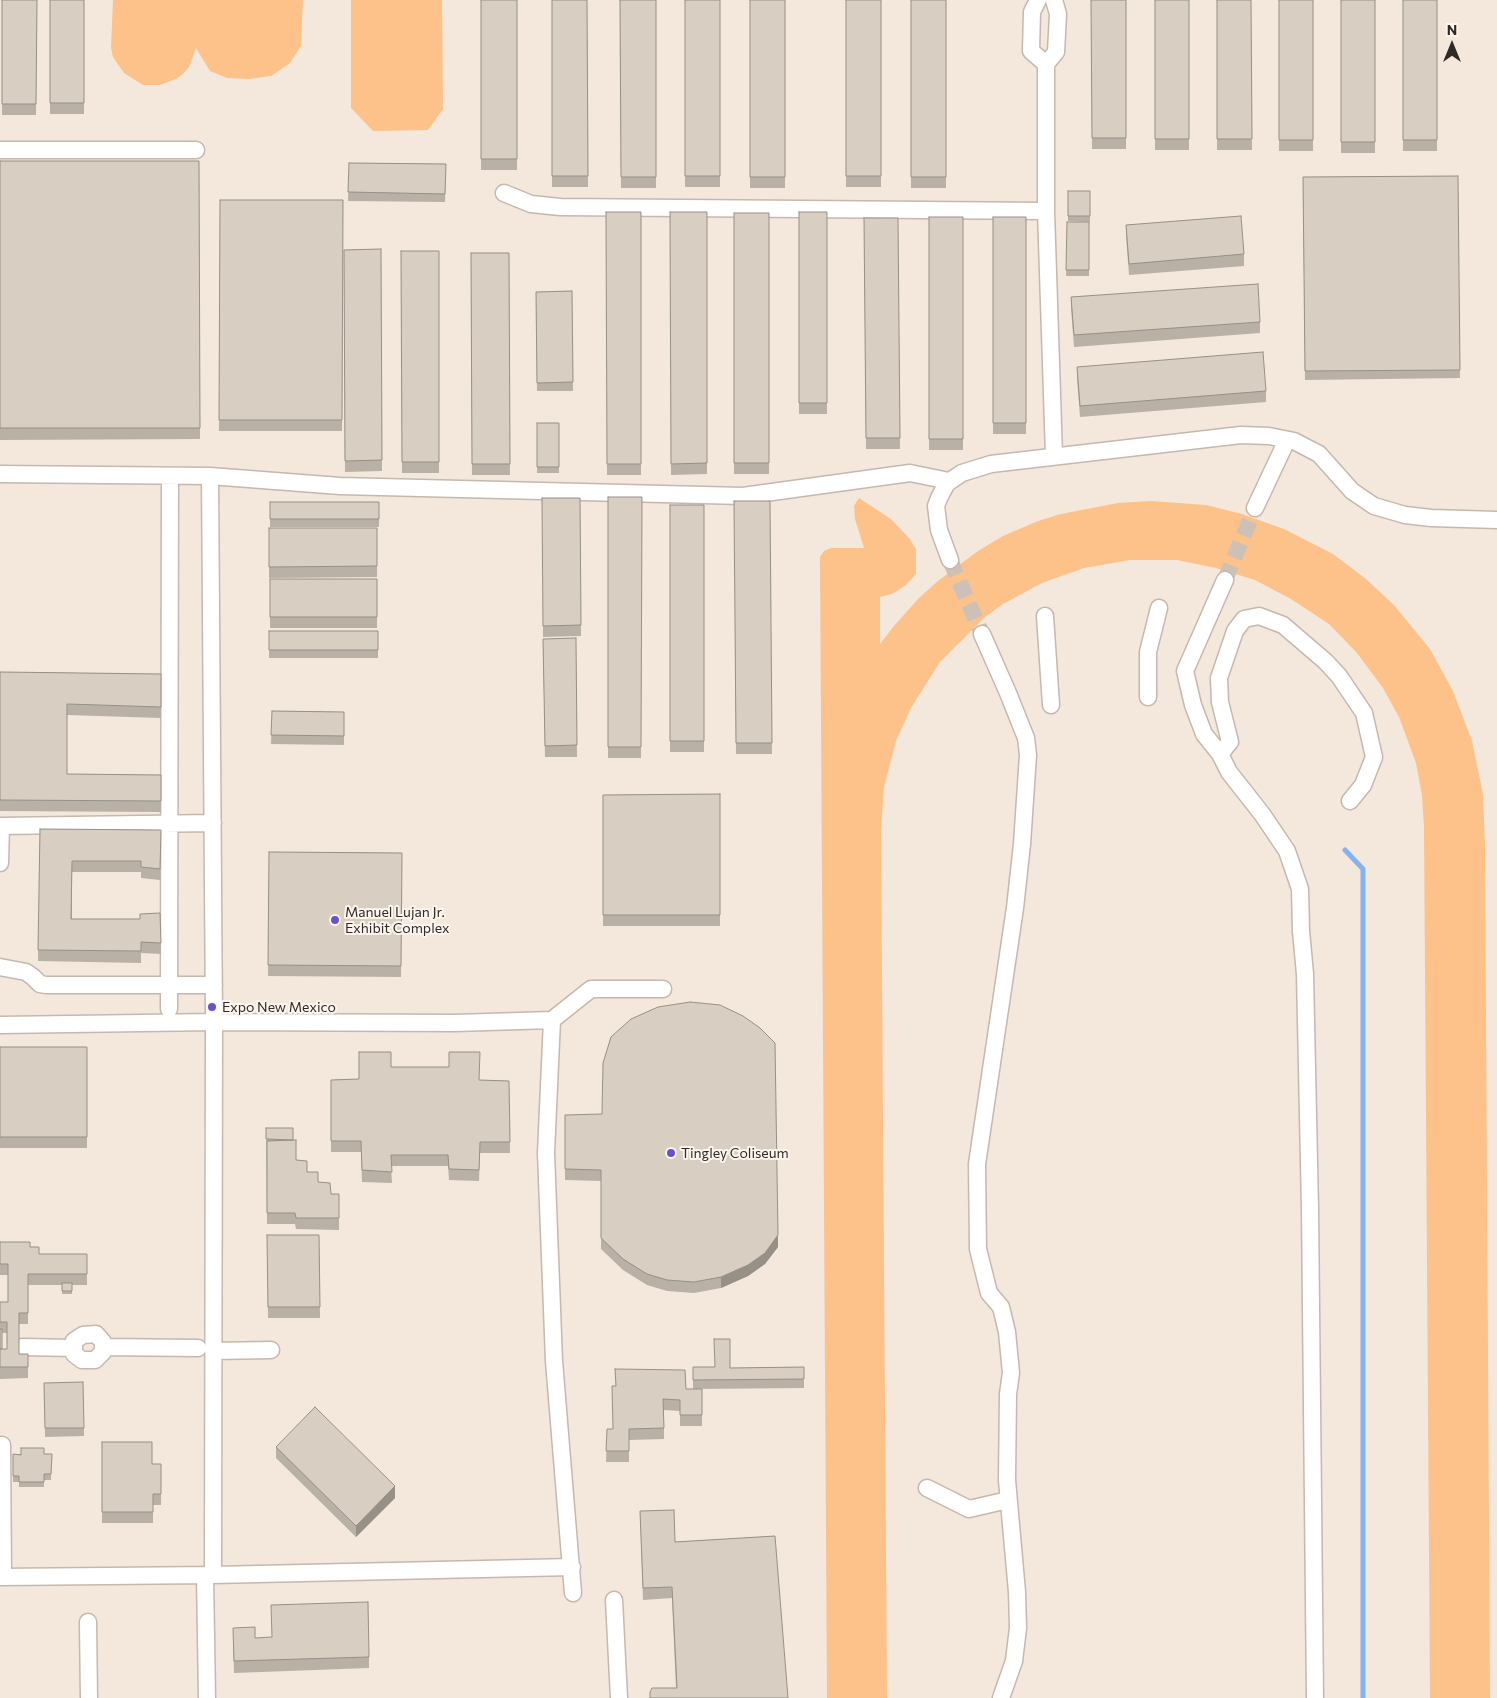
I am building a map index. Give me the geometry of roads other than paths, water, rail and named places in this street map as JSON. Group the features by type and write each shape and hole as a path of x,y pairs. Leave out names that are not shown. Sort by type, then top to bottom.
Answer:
{"street":[{"path":"1038,0 1032,12 1031,51 1046,64"},
{"path":"1054,0 1058,14 1056,52 1046,64 1046,211 1054,456"},
{"path":"0,150 196,150"},
{"path":"504,193 531,204 560,207 1046,211"},
{"path":"950,560 939,530 936,506 938,498 947,483 962,473 991,464 1241,435 1269,436 1294,441 1318,454 1352,491 1374,506 1406,515 1431,518 1497,520"},
{"path":"1255,508 1287,440"},
{"path":"0,474 210,476 340,486 743,496 910,473 949,481"},
{"path":"169,1009 170,476"},
{"path":"207,1698 209,1575 205,1349 214,1022 210,476"},
{"path":"1225,580 1185,671 1204,734 1220,754 1229,772 1262,814 1287,851 1300,889 1305,974 1310,1209 1315,1698"},
{"path":"1148,697 1148,652 1159,608"},
{"path":"1045,616 1051,705"},
{"path":"1220,754 1230,742 1220,702 1219,678 1235,630 1244,619 1259,616 1283,625 1325,662 1339,676 1364,713 1374,757 1363,785 1350,801"},
{"path":"982,634 1026,738 1028,755 1022,844 1015,908 977,1164 978,1249 989,1293 1001,1307 1007,1332 1011,1373 1008,1394 1008,1500 1017,1592 1018,1628 1014,1661 1001,1698"},
{"path":"0,863 1,826 212,823"},
{"path":"0,967 26,972 40,984 214,985"},
{"path":"0,1025 214,1022 454,1023 552,1020 590,989 663,989"},
{"path":"552,1020 546,1153 554,1361 573,1593"},
{"path":"22,1347 74,1348 74,1354 82,1360 95,1360 104,1352 104,1347 271,1350"},
{"path":"2,1445 1,1577 209,1575 572,1567"},
{"path":"927,1488 969,1509 1008,1500"},
{"path":"614,1600 619,1698"},
{"path":"88,1622 89,1698"}],"waterway":[{"path":"1345,850 1363,869 1363,1698"}],"tunnel":[{"path":"1225,580 1255,508"},
{"path":"950,560 982,634"}],"place":[{"name":"Manuel Lujan Jr. Exhibit Complex","path":"335,920"},
{"name":"Expo New Mexico","path":"212,1007"},
{"name":"Tingley Coliseum","path":"671,1153"}]}
